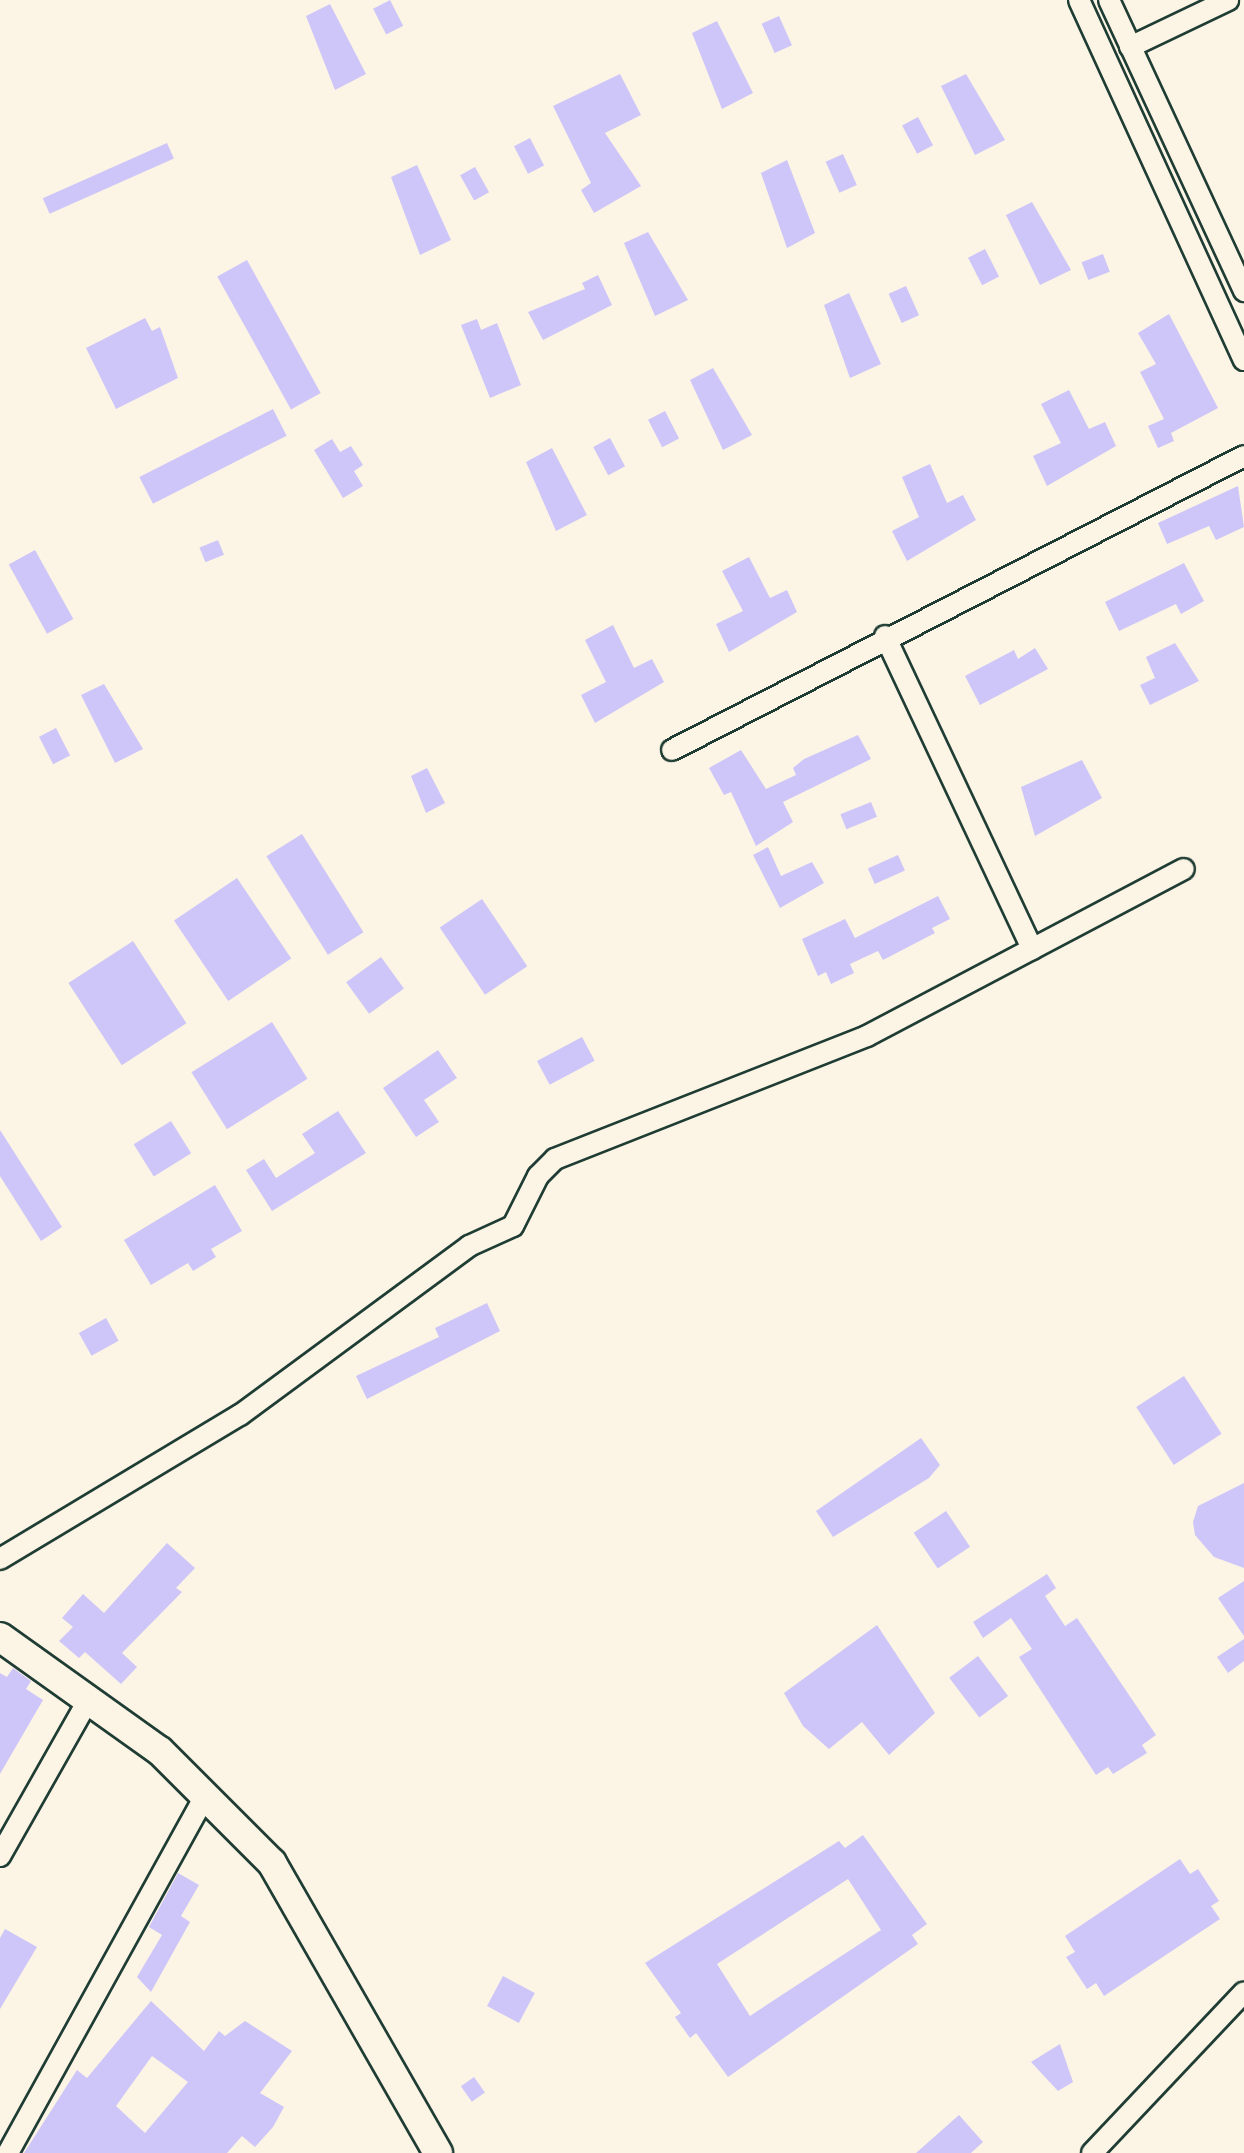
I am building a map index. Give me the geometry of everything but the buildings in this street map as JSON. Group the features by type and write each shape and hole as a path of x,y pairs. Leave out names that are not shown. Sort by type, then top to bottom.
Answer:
{"street":[{"path":"1079,0 1244,360"},
{"path":"1109,0 1244,291"},
{"path":"1130,46 1228,0"},
{"path":"672,750 885,636 1244,456"},
{"path":"885,636 1032,949"},
{"path":"0,1559 240,1415 469,1246 513,1226 538,1176 555,1159 867,1036 1184,870"},
{"path":"0,1637 89,1699 208,1792 272,1863 438,2153"},
{"path":"0,1856 89,1699"},
{"path":"8,2153 208,1792"},
{"path":"1092,2153 1244,1992"}]}
